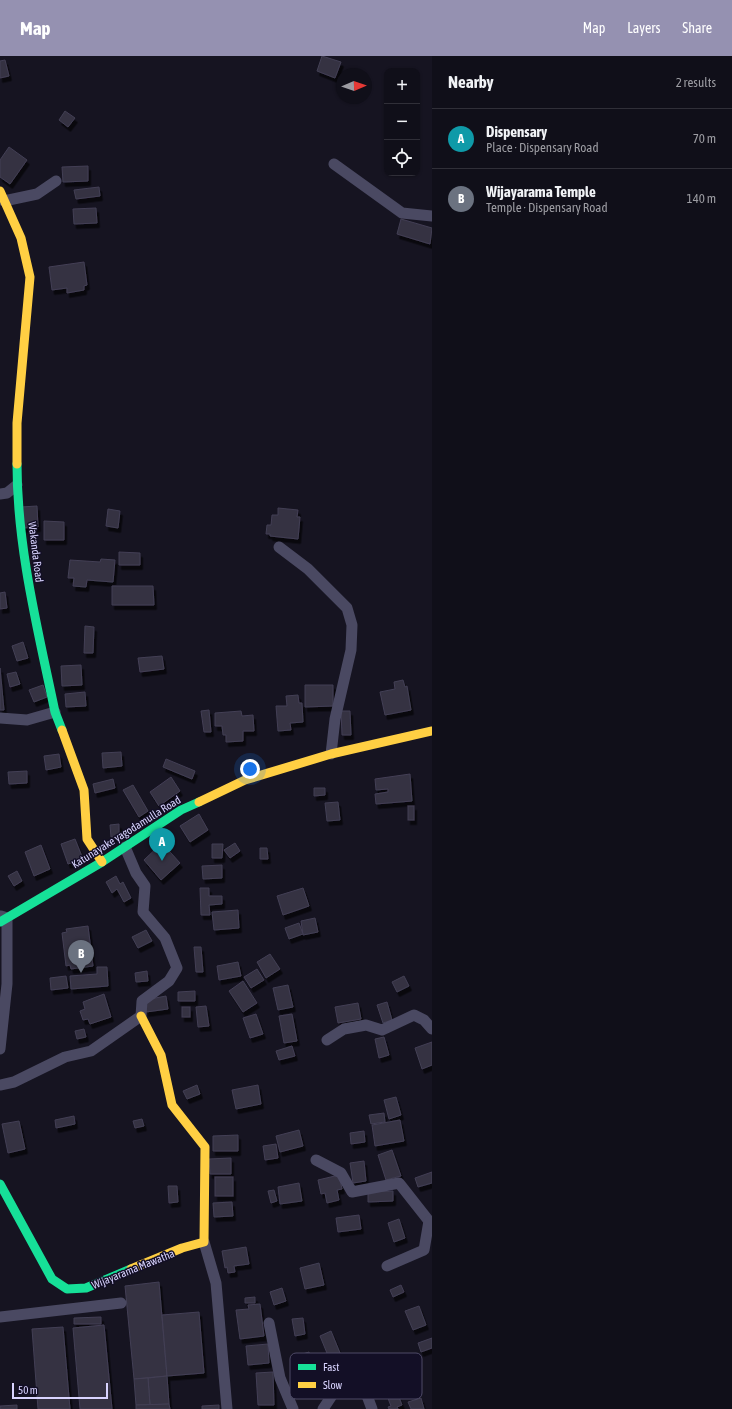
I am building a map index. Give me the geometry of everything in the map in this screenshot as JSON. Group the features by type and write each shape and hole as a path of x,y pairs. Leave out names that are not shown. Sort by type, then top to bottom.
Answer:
{"street":[{"path":"334,164 402,213 432,216"},
{"path":"2,196 37,194 56,181"},
{"name":"Wakanda Road","path":"2,196 21,238 30,277 17,423 17,485 24,564 56,712 84,790 87,839 102,862"},
{"path":"0,494 7,493 17,485"},
{"path":"279,547 308,569 347,608 352,625 352,650 335,718 331,754"},
{"path":"0,718 27,720 56,712"},
{"name":"Katunayake yagodamulla Road","path":"2,919 102,862 181,810 245,780 331,754 432,731"},
{"path":"125,847 136,873 145,886 143,912 165,938 178,968 169,982 142,1001 142,1014 161,1055 172,1105 205,1148 204,1242 216,1283 228,1409"},
{"path":"0,1049 7,984 2,919"},
{"path":"0,1085 14,1082 64,1057 91,1051 142,1014"},
{"path":"327,1040 344,1029 366,1025 382,1030 414,1015 424,1020 432,1029"},
{"path":"316,1160 341,1173 352,1192 399,1183 431,1222 424,1250 387,1266"},
{"name":"Wijayarama Mawatha","path":"0,1184 52,1279 67,1290 86,1288 186,1247 204,1242"},
{"path":"0,1317 122,1303"},
{"path":"269,1324 280,1378 293,1409"},
{"path":"323,1409 330,1399"},
{"path":"368,1399 372,1409"}],"building":[{"path":"322,56 341,62 339,68 336,68 335,78 317,71"},
{"path":"5,60 9,76 0,78 0,61"},
{"path":"65,111 75,118 68,127 59,120"},
{"path":"9,147 27,160 10,184 0,177 0,160"},
{"path":"88,166 88,181 63,182 62,167"},
{"path":"99,187 100,196 76,199 74,190"},
{"path":"96,208 97,223 74,224 73,209"},
{"path":"401,219 432,228 430,244 397,234"},
{"path":"84,262 87,285 84,286 84,290 67,293 67,288 52,290 49,267"},
{"path":"37,506 38,527 23,528 21,507"},
{"path":"278,508 298,510 297,517 300,517 298,539 270,536 270,534 266,534 267,525 271,525 272,515 278,515"},
{"path":"108,509 120,511 118,528 106,526"},
{"path":"44,521 64,522 64,540 44,540"},
{"path":"119,552 140,553 140,565 119,565"},
{"path":"101,559 115,560 113,582 87,580 86,587 73,586 74,578 68,578 70,560 100,562"},
{"path":"112,586 153,586 154,605 112,605"},
{"path":"5,592 7,608 0,609 0,593"},
{"path":"85,626 94,627 93,653 84,653"},
{"path":"23,642 28,658 17,661 12,646"},
{"path":"162,656 164,669 140,672 138,658"},
{"path":"81,665 82,685 62,686 61,666"},
{"path":"0,668 4,710 0,710"},
{"path":"16,672 20,684 10,687 7,674"},
{"path":"403,680 405,687 407,686 411,710 385,715 380,692 395,689 394,682"},
{"path":"43,685 47,697 34,702 29,690"},
{"path":"305,685 333,685 333,706 305,707"},
{"path":"85,692 86,706 66,707 65,694"},
{"path":"298,695 299,703 302,703 303,722 290,723 291,730 278,731 276,706 287,706 286,696"},
{"path":"209,710 211,732 204,732 201,711"},
{"path":"241,711 242,716 253,715 254,731 243,731 243,741 226,742 226,735 223,735 222,726 215,726 215,713"},
{"path":"341,711 350,711 351,735 342,735"},
{"path":"121,752 122,766 103,768 102,753"},
{"path":"59,754 61,767 46,770 44,756"},
{"path":"166,759 195,771 192,779 163,767"},
{"path":"27,771 27,783 9,784 8,772"},
{"path":"410,774 412,801 376,804 375,794 388,792 388,789 376,790 375,779"},
{"path":"171,777 180,791 159,806 150,792"},
{"path":"113,779 115,788 95,793 93,784"},
{"path":"133,785 148,811 139,817 123,790"},
{"path":"314,788 325,788 325,795 314,796"},
{"path":"338,802 340,820 327,821 325,803"},
{"path":"408,806 414,806 414,820 408,820"},
{"path":"199,814 208,830 190,842 180,826"},
{"path":"119,824 119,836 111,837 110,825"},
{"path":"75,839 83,859 68,864 61,844"},
{"path":"162,843 180,863 161,880 144,860"},
{"path":"235,843 240,851 230,858 224,850"},
{"path":"212,844 223,844 222,858 212,858"},
{"path":"41,845 50,869 34,876 25,852"},
{"path":"260,848 267,848 268,859 260,859"},
{"path":"222,865 222,878 203,879 202,866"},
{"path":"17,871 22,881 14,886 8,876"},
{"path":"116,876 120,884 123,882 131,898 124,902 117,889 112,893 106,882"},
{"path":"200,888 209,888 209,896 222,896 222,904 209,905 210,915 201,915"},
{"path":"303,888 309,906 283,915 277,896"},
{"path":"238,910 239,928 214,930 212,912"},
{"path":"315,918 318,932 303,935 301,921"},
{"path":"299,923 303,934 289,939 285,928"},
{"path":"88,926 93,966 71,969 70,965 66,966 62,933 67,932 66,929"},
{"path":"146,930 152,941 138,948 132,937"},
{"path":"194,947 201,947 203,972 196,972"},
{"path":"270,954 280,969 266,978 257,962"},
{"path":"238,962 241,976 219,980 217,966"},
{"path":"97,967 107,967 108,986 71,989 70,976 97,974"},
{"path":"257,969 264,980 251,988 244,977"},
{"path":"147,971 148,981 136,982 135,973"},
{"path":"66,976 68,988 51,990 50,978"},
{"path":"404,976 409,986 397,992 392,982"},
{"path":"243,981 257,1003 243,1012 229,991"},
{"path":"288,985 293,1007 278,1010 273,988"},
{"path":"195,991 195,1001 178,1001 178,992"},
{"path":"104,994 111,1017 90,1024 88,1019 83,1020 80,1011 85,1009 83,1002"},
{"path":"166,996 168,1009 146,1012 145,1000"},
{"path":"387,1002 392,1020 383,1023 377,1005"},
{"path":"358,1003 361,1019 338,1023 335,1007"},
{"path":"206,1006 209,1026 198,1027 196,1007"},
{"path":"182,1007 190,1007 190,1017 182,1017"},
{"path":"256,1014 263,1034 250,1038 243,1018"},
{"path":"292,1014 297,1041 284,1043 279,1016"},
{"path":"84,1029 86,1037 77,1039 75,1031"},
{"path":"384,1037 389,1055 379,1058 375,1039"},
{"path":"432,1042 432,1065 422,1069 415,1048"},
{"path":"292,1046 295,1056 279,1060 276,1051"},
{"path":"197,1085 200,1094 187,1099 183,1091"},
{"path":"258,1085 261,1104 236,1109 232,1090"},
{"path":"396,1097 401,1115 389,1119 384,1100"},
{"path":"384,1113 385,1122 371,1124 369,1115"},
{"path":"74,1116 75,1124 56,1128 55,1120"},
{"path":"142,1119 144,1126 135,1128 133,1121"},
{"path":"400,1120 404,1141 375,1146 372,1125"},
{"path":"19,1121 25,1149 8,1153 2,1124"},
{"path":"299,1130 303,1146 280,1152 276,1136"},
{"path":"364,1131 365,1142 351,1144 350,1133"},
{"path":"238,1135 238,1151 213,1151 213,1136"},
{"path":"276,1144 278,1158 265,1160 263,1146"},
{"path":"392,1150 401,1176 386,1180 378,1155"},
{"path":"231,1158 231,1174 210,1174 209,1159"},
{"path":"364,1161 366,1181 353,1183 350,1163"},
{"path":"432,1172 432,1183 418,1187 415,1178"},
{"path":"339,1175 342,1189 337,1190 339,1200 327,1203 325,1193 321,1194 318,1180"},
{"path":"215,1177 233,1177 233,1196 215,1196"},
{"path":"299,1183 302,1201 280,1204 278,1187"},
{"path":"168,1186 177,1186 178,1202 169,1203"},
{"path":"274,1190 277,1201 271,1203 268,1191"},
{"path":"393,1191 393,1201 368,1202 368,1192"},
{"path":"232,1202 233,1216 214,1217 213,1203"},
{"path":"359,1215 361,1229 338,1232 336,1218"},
{"path":"399,1219 405,1238 394,1242 388,1223"},
{"path":"246,1247 249,1264 234,1266 235,1272 228,1273 227,1267 225,1268 222,1251"},
{"path":"319,1263 324,1285 305,1289 300,1268"},
{"path":"159,1282 167,1376 134,1379 125,1286"},
{"path":"401,1285 404,1292 393,1297 390,1290"},
{"path":"282,1288 286,1301 274,1305 270,1292"},
{"path":"255,1297 255,1303 245,1303 245,1298"},
{"path":"260,1304 264,1336 240,1339 236,1310 249,1309 248,1305"},
{"path":"419,1306 426,1325 413,1330 405,1311"},
{"path":"199,1312 204,1373 167,1376 162,1315"},
{"path":"101,1317 101,1324 74,1324 74,1318"},
{"path":"303,1318 305,1334 295,1336 292,1319"},
{"path":"104,1325 112,1409 80,1409 73,1328"},
{"path":"63,1327 70,1409 38,1409 32,1329"},
{"path":"331,1331 340,1353 327,1353 320,1336"},
{"path":"432,1338 432,1348 421,1352 418,1343"},
{"path":"268,1344 269,1363 248,1365 246,1346"},
{"path":"273,1372 274,1405 258,1405 256,1373"},
{"path":"167,1376 169,1404 150,1405 148,1378"},
{"path":"148,1378 150,1405 136,1405 134,1379"},
{"path":"388,1399 400,1399 402,1405 397,1407 398,1409 389,1409 388,1407 391,1406"},
{"path":"421,1399 424,1409 411,1409 408,1402"},
{"path":"169,1404 170,1409 136,1409 136,1405"},
{"path":"17,1405 17,1409 0,1409 0,1406"},
{"path":"219,1405 219,1409 202,1409 202,1406"}],"traffic: fast":[{"path":"17,464 21,527 30,589 55,712 62,730"},
{"path":"0,922 102,862 181,810 199,802"},
{"path":"0,1184 52,1279 67,1289 86,1288 131,1269"}],"traffic: slow":[{"path":"0,191 21,238 30,277 17,423 17,464"},
{"path":"62,730 84,790 87,839 102,862"},
{"path":"199,802 245,780 331,754 432,731"},
{"path":"131,1269 182,1248 204,1242 205,1147 172,1105 161,1055 141,1016"}],"place":[{"name":"Dispensary","path":"162,861"},
{"name":"Wijayarama Temple","path":"81,973"}]}
